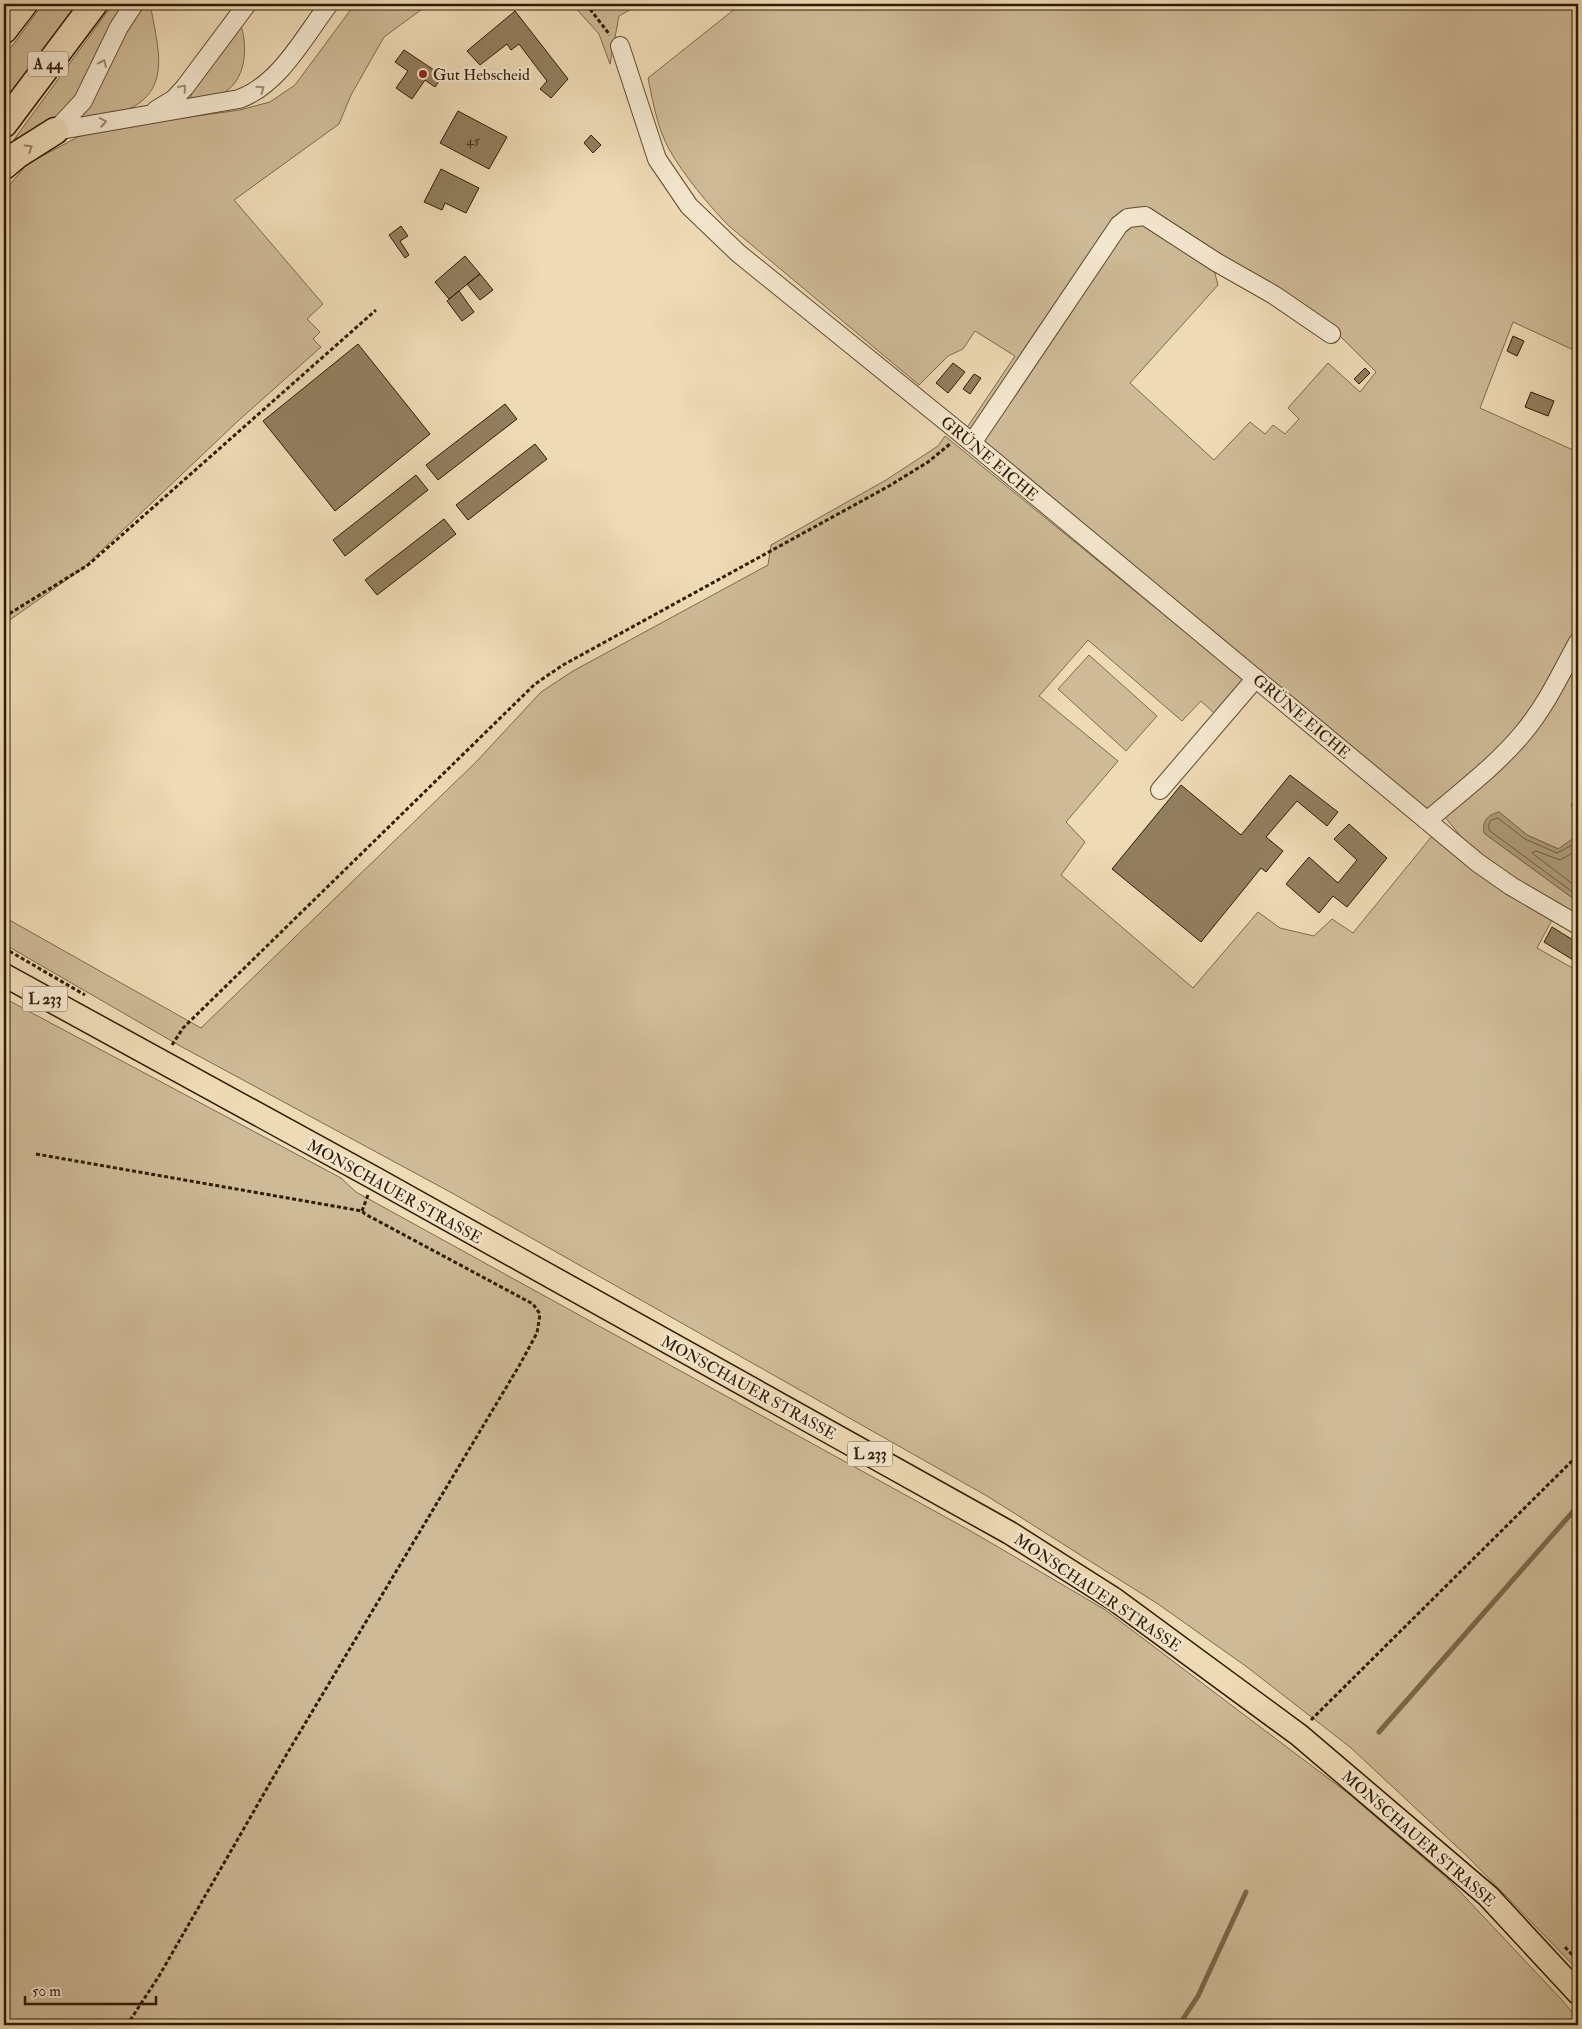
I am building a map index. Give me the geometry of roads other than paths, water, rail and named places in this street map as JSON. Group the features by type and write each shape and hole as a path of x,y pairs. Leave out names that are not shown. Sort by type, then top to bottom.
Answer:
{"highway":[{"path":"4,30 24,4"},
{"name":"A 44","path":"4,124 94,4"},
{"path":"4,166 17,155 55,131"}],"main road":[{"name":"MONSCHAUER STRASSE","path":"4,976 376,1179 1010,1533 1114,1599 1299,1735 1488,1896 1578,1993"}],"street":[{"path":"55,131 84,101 119,27 134,4"},
{"path":"144,116 162,107 185,87 247,4"},
{"path":"55,131 239,99 262,89 270,82 329,4"},
{"name":"GRÜNE EICHE","path":"620,46 657,159 689,206 738,253 966,437 1427,821 1511,886 1578,925"},
{"path":"966,437 1118,225 1128,218 1145,216 1216,262 1274,295 1331,334"},
{"path":"1427,821 1489,768 1523,734 1549,696 1578,642"},
{"path":"1160,790 1256,678"}],"water":[{"path":"1499,812 1527,835 1558,849 1578,835 1578,902 1484,833 1486,819"}],"waterway":[{"path":"1379,1732 1578,1506"},
{"path":"1179,2025 1198,1996 1246,1892"}],"place":[{"name":"Gut Hebscheid","path":"423,74"}]}
